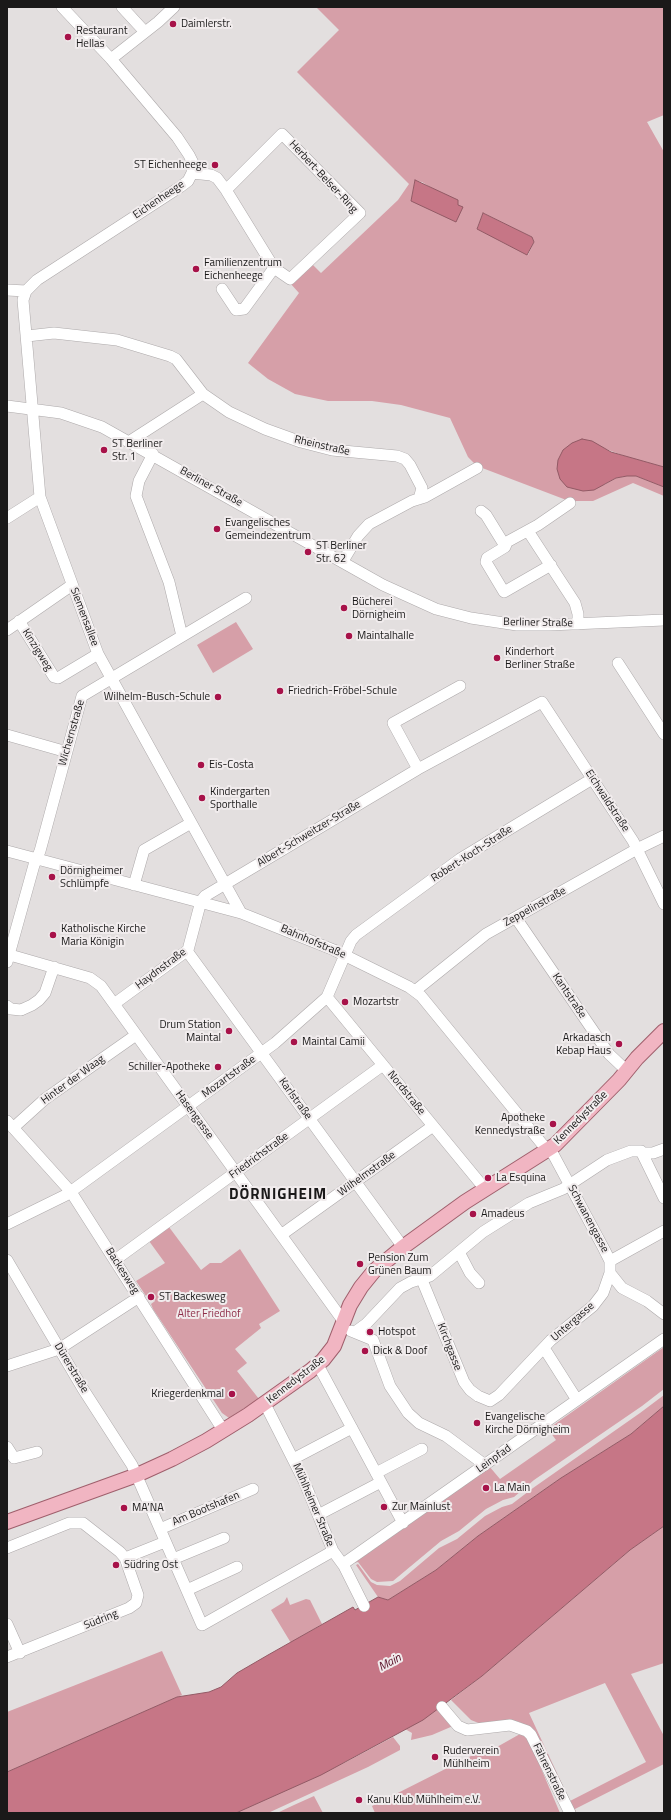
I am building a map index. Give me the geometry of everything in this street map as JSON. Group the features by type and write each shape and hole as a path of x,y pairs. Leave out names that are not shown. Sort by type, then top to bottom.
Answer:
{"main road":[{"name":"Kennedystraße","path":"7,1522 137,1475 189,1450 265,1404 318,1364 331,1351 346,1328 350,1305 365,1281 382,1263 485,1189 547,1150 568,1133 664,1031"}],"street":[{"name":"Eichenheege","path":"26,291 37,280 180,187 188,181 192,173 193,163 187,150 111,59 62,7"},
{"path":"122,7 145,32"},
{"path":"111,59 174,7"},
{"name":"Herbert-Belser-Ring","path":"192,173 214,176 226,190 274,268 290,279 360,213 282,134 226,190"},
{"path":"222,289 236,310 244,309 274,268"},
{"path":"7,290 26,291"},
{"name":"Siemensallee","path":"26,291 23,300 40,497 98,654 241,913"},
{"name":"Rheinstraße","path":"27,336 54,333 118,340 156,350 176,359 203,394 229,412 247,421 301,442 332,450 397,456 404,458 410,465 422,488 419,499"},
{"path":"130,441 203,394"},
{"name":"Berliner Straße","path":"7,406 32,408 61,413 82,419 130,441 399,593 436,609 517,625 664,620"},
{"path":"153,454 139,481 136,496 169,582 182,636"},
{"path":"342,561 358,536 369,524 477,468"},
{"path":"7,518 40,497"},
{"path":"551,565 504,592 486,562 487,558 505,547 507,542 570,503"},
{"path":"481,511 486,516 502,541 507,542"},
{"path":"528,530 575,602 578,614 578,624"},
{"path":"7,630 72,585"},
{"name":"Wichernstraße","path":"8,959 82,696 246,598"},
{"name":"Kinzigweg","path":"19,621 54,677 58,678 98,654"},
{"path":"618,663 664,734"},
{"path":"418,769 393,723 460,686"},
{"name":"Albert-Schweitzer-Straße","path":"201,901 205,896 418,769 542,702"},
{"name":"Eichwaldstraße","path":"542,702 637,849 664,904"},
{"path":"7,735 67,752"},
{"name":"Robert-Koch-Straße","path":"345,956 351,941 356,935 456,861 592,779"},
{"path":"134,885 144,850 191,824"},
{"name":"Zeppelinstraße","path":"415,992 486,934 637,849 664,836"},
{"name":"Bahnhofstraße","path":"7,851 134,885 201,901 241,913 345,956 415,992 547,1150"},
{"name":"Haydnstraße","path":"114,1004 187,951 201,901"},
{"name":"Kantstraße","path":"516,918 609,1054 627,1071"},
{"name":"Karlstraße","path":"187,951 403,1247"},
{"name":"Mozartstraße","path":"7,1224 71,1192 261,1053 327,997 345,956"},
{"name":"Hasengasse","path":"8,959 54,967 94,981 114,1004 136,1034 346,1328"},
{"path":"7,1006 16,1010 21,1010 39,1000 45,993 54,967"},
{"name":"Nordstraße","path":"327,997 485,1189"},
{"name":"Hinter der Waag","path":"10,1125 136,1034"},
{"name":"Friedrichstraße","path":"115,1260 383,1065"},
{"name":"Backesweg","path":"10,1125 71,1192 223,1430"},
{"name":"Wilhelmstraße","path":"281,1235 433,1126"},
{"path":"346,1328 366,1324 400,1288 411,1282 422,1280 430,1276 483,1232 512,1213 529,1204 559,1192 607,1160 636,1150 644,1153 653,1153 664,1149"},
{"name":"Schwanengasse","path":"547,1150 553,1154 610,1260 610,1273"},
{"path":"644,1153 664,1198"},
{"path":"610,1260 664,1231"},
{"path":"459,1252 470,1273 478,1283"},
{"name":"Dürerstraße","path":"7,1260 59,1349 137,1475"},
{"path":"610,1273 622,1288 647,1301 664,1314"},
{"name":"Untergasse","path":"490,1401 499,1395 551,1340 593,1306 603,1293 610,1273"},
{"name":"Kirchgasse","path":"422,1280 464,1382 470,1390 485,1400 490,1401"},
{"path":"7,1366 59,1349 139,1297"},
{"path":"346,1328 373,1340 390,1386 408,1412 419,1423 446,1436 485,1465"},
{"name":"Leinpfad","path":"343,1564 664,1339"},
{"name":"Untergasse","path":"544,1348 577,1400"},
{"path":"318,1364 403,1522"},
{"name":"Mühlheimer Straße","path":"265,1404 293,1459 333,1551 343,1564 364,1606"},
{"path":"293,1459 352,1428"},
{"path":"7,1447 14,1458 37,1452"},
{"path":"318,1515 379,1478 422,1449"},
{"name":"Am Bootshafen","path":"137,1475 202,1625 333,1551"},
{"name":"Am Bootshafen","path":"160,1529 253,1489"},
{"name":"Südring","path":"7,1548 77,1522 90,1528 120,1552 124,1558 138,1595 136,1603 120,1612 7,1657"},
{"path":"173,1559 224,1538"},
{"path":"124,1558 165,1542"},
{"path":"186,1590 237,1567"},
{"path":"7,1624 20,1653"},
{"name":"Fährenstraße","path":"442,1707 458,1726 467,1730 510,1725 527,1731 531,1735 570,1813"}],"green space":[{"path":"316,7 664,7 664,115 647,122 664,152 664,467 630,458 603,448 604,485 616,478 636,476 664,487 664,496 633,483 593,501 569,501 477,466 468,457 450,418 401,405 372,401 328,401 295,394 268,379 248,363 299,293 290,283 311,263 321,273 398,200 409,184 297,72 339,30","holes":["415,181 422,182 458,205 411,201","483,213 532,237 534,242 528,255 477,228"]},
{"path":"236,622 253,649 213,673 197,645"},
{"name":"Alter Friedhof","path":"169,1227 201,1270 210,1263 221,1263 240,1249 280,1311 259,1324 261,1328 235,1349 247,1363 237,1371 259,1399 229,1418 222,1413 153,1309 151,1304 155,1301 150,1293 146,1296 136,1281 165,1263 149,1241"},
{"path":"664,1347 664,1389 642,1406 534,1480 514,1497 503,1500 486,1509 459,1531 441,1541 393,1581 377,1582 371,1579 358,1562 354,1563 489,1466 500,1479 556,1440 548,1429"},
{"path":"664,1395 664,1406 631,1434 561,1478 478,1536 436,1570 388,1600 378,1597 356,1565 358,1564 371,1582 377,1585 390,1586 400,1581 439,1548 457,1539 485,1516 502,1507 512,1504"},
{"path":"664,1526 664,1663 631,1674 664,1736 664,1764 575,1809 576,1813 574,1813 533,1730 519,1722 507,1720 481,1724 471,1720 451,1700 482,1676 630,1550","holes":["605,1683 646,1762 570,1801 529,1713"]},
{"path":"287,1597 290,1605 306,1599 310,1600 322,1624 291,1643 271,1610 284,1602"},
{"path":"162,1651 182,1695 7,1772 7,1712"},
{"path":"438,1709 453,1726 432,1735 411,1740 412,1733 405,1729"},
{"path":"520,1734 526,1736 529,1740 560,1813 375,1813 372,1806 473,1755 488,1752"},
{"path":"393,1737 400,1746 400,1750 368,1767 268,1813 236,1813 346,1762"},
{"path":"314,1796 323,1813 277,1813 294,1805"}],"water":[{"path":"415,180 458,200 458,205 463,207 456,222 411,201"},
{"path":"483,213 532,237 534,242 527,255 477,229"},
{"path":"582,439 592,441 611,452 664,467 664,487 636,476 627,476 616,478 594,490 583,491 567,487 560,479 557,469 558,460 563,450 572,443"},
{"name":"Main","path":"664,1406 664,1526 630,1550 482,1676 423,1720 321,1775 236,1813 7,1813 7,1772 177,1697 209,1692 221,1687 237,1673 353,1607 355,1610 378,1597 388,1600 436,1570 478,1536 561,1478 631,1434"}],"place":[{"name":"Daimlerstr.","path":"173,24"},
{"name":"Restaurant Hellas","path":"68,37"},
{"name":"ST Eichenheege","path":"215,165"},
{"name":"Familienzentrum Eichenheege","path":"196,269"},
{"name":"ST Berliner Str. 1","path":"104,450"},
{"name":"Evangelisches Gemeindezentrum","path":"217,529"},
{"name":"ST Berliner Str. 62","path":"308,552"},
{"name":"Bücherei Dörnigheim","path":"344,608"},
{"name":"Maintalhalle","path":"349,636"},
{"name":"Kinderhort Berliner Straße","path":"497,658"},
{"name":"Friedrich-Fröbel-Schule","path":"280,691"},
{"name":"Wilhelm-Busch-Schule","path":"218,697"},
{"name":"Eis-Costa","path":"201,765"},
{"name":"Kindergarten Sporthalle","path":"202,798"},
{"name":"Dörnigheimer Schlümpfe","path":"52,877"},
{"name":"Katholische Kirche Maria Königin","path":"53,935"},
{"name":"Mozartstr","path":"345,1002"},
{"name":"Drum Station Maintal","path":"229,1031"},
{"name":"Maintal Camii","path":"294,1042"},
{"name":"Arkadasch Kebap Haus","path":"619,1044"},
{"name":"Schiller-Apotheke","path":"218,1067"},
{"name":"Apotheke Kennedystraße","path":"553,1124"},
{"name":"La Esquina","path":"488,1178"},
{"name":"Amadeus","path":"473,1214"},
{"name":"Pension Zum Grünen Baum","path":"360,1264"},
{"name":"ST Backesweg","path":"151,1297"},
{"name":"Hotspot","path":"370,1332"},
{"name":"Dick & Doof","path":"365,1351"},
{"name":"Kriegerdenkmal","path":"232,1394"},
{"name":"Evangelische Kirche Dörnigheim","path":"477,1423"},
{"name":"La Main","path":"486,1488"},
{"name":"Zur Mainlust","path":"384,1507"},
{"name":"MA’NA","path":"124,1508"},
{"name":"Südring Ost","path":"116,1565"},
{"name":"Ruderverein Mühlheim","path":"435,1757"},
{"name":"Kanu Klub Mühlheim e.V.","path":"359,1800"}],"district":[{"name":"DÖRNIGHEIM","path":"278,1195"}]}
